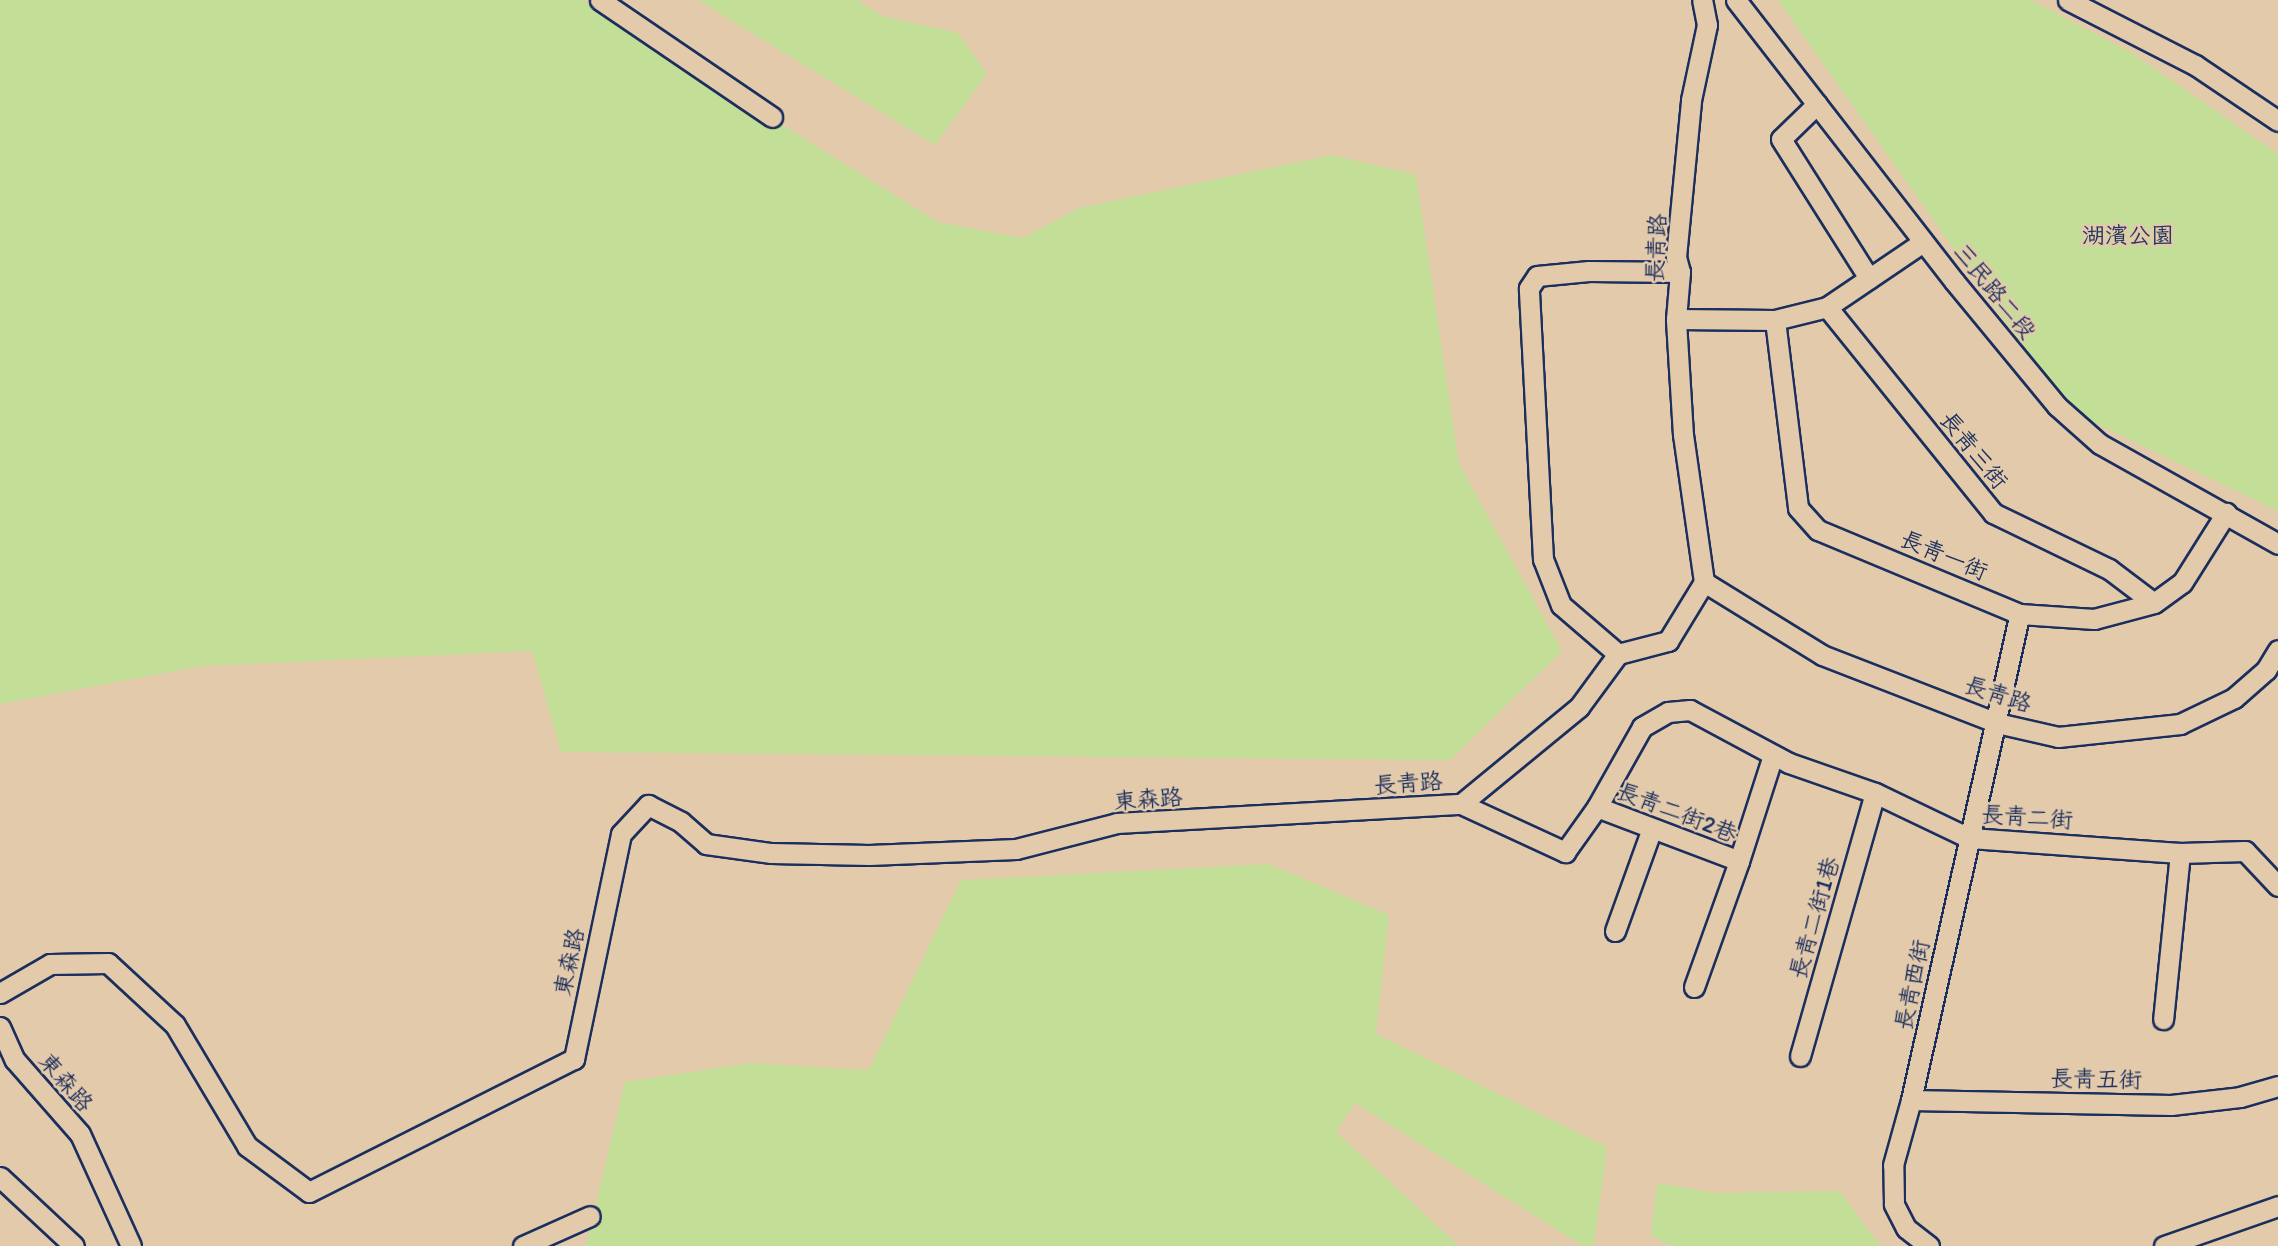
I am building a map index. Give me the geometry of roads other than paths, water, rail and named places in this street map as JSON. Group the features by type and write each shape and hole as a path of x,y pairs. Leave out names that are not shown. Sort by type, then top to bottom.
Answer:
{"street":[{"path":"600,0 772,117"},
{"name":"長青路","path":"1702,0 1707,25 1691,100 1676,257 1680,271 1676,319 1683,435 1704,582 1822,655 1997,723 2059,737 2180,724 2234,698 2266,670 2278,650"},
{"name":"三民路二段","path":"1736,0 1923,242 2057,406 2100,444 2278,544"},
{"path":"2068,0 2196,65 2278,121"},
{"path":"1817,104 1781,139 1869,278"},
{"path":"1676,319 1774,320 1827,307 1923,242"},
{"path":"1680,271 1589,271 1537,276 1529,288 1543,559 1561,605 1618,654 1668,641 1704,582"},
{"name":"長青三街","path":"1827,307 1993,513 2109,569 2154,603"},
{"name":"長青一街","path":"1774,320 1798,508 1818,530 2020,614 2094,619 2154,603 2182,583 2226,513"},
{"name":"長青西街","path":"1929,1246 1906,1228 1894,1203 1893,1165 1911,1100 2020,614"},
{"name":"長青路","path":"1272,817 1461,804 1579,707 1618,654"},
{"name":"長青二街","path":"1597,807 1642,727 1668,712 1690,710 1773,755 1875,793 1969,838 2180,853 2245,851 2278,886"},
{"name":"長青二街2巷","path":"1694,987 1739,862 1773,755"},
{"name":"長青二街1巷","path":"1800,1056 1875,793"},
{"path":"1461,804 1565,852 1597,807"},
{"name":"東森路","path":"0,993 50,964 108,963 174,1025 247,1146 309,1192 573,1059 621,834 648,805 681,822 706,844 771,853 869,855 1016,849 1117,823 1272,817"},
{"name":"長青二街2巷","path":"1597,807 1739,862"},
{"path":"1615,931 1652,828"},
{"path":"2163,1020 2180,853"},
{"name":"東森路","path":"0,1027 15,1060 79,1134 131,1246"},
{"name":"長青五街","path":"1911,1100 2171,1105 2240,1097 2278,1086"},
{"path":"0,1177 74,1246"},
{"path":"2164,1246 2278,1206"},
{"path":"523,1246 590,1216"}],"park label":[{"name":"湖濱公園","path":"2128,235"}]}
